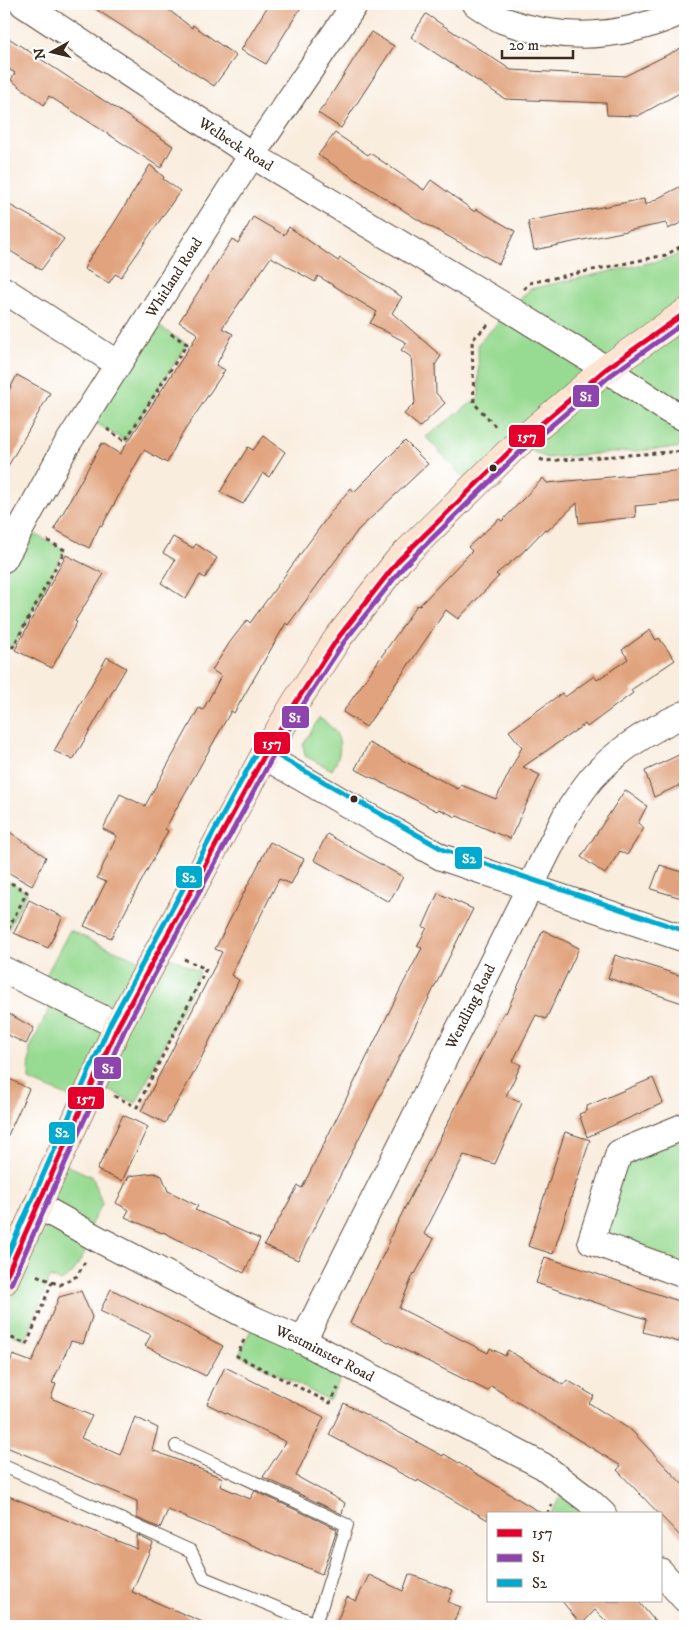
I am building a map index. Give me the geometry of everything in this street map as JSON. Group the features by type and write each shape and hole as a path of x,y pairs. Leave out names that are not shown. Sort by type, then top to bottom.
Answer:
{"main road":[{"path":"8,1272 118,1026 264,756 296,702 338,638 398,561 466,492 514,447 606,368 685,313"}],"street":[{"name":"Welbeck Road","path":"23,4 252,155 606,368 668,410 685,418"},
{"name":"Whitland Road","path":"4,558 66,446 146,319 252,155 354,4"},
{"path":"476,4 500,19 532,29 573,35 596,35 633,29 669,18 685,10"},
{"path":"4,290 118,364"},
{"name":"Wendling Road","path":"303,1341 567,813 592,778 626,748 663,723 685,714"},
{"path":"264,756 441,856 685,939"},
{"path":"4,970 118,1026"},
{"path":"685,1126 619,1153 591,1241 685,1275"},
{"name":"Westminster Road","path":"37,1205 98,1239 253,1319 303,1341 543,1466 601,1512"},
{"path":"662,1573 685,1598"}],"lane":[{"path":"4,1466 191,1551 204,1578 314,1624 321,1608 347,1525 176,1446"}],"path":[{"path":"85,416 125,441 182,352 187,344 146,319"},
{"path":"514,447 545,461 685,450"},
{"path":"4,642 13,647 65,550 21,527"},
{"path":"4,879 27,892 4,937"},
{"path":"91,1085 137,1107 146,1090 206,969 159,948"},
{"path":"8,1272 52,1282 60,1286 77,1276 98,1239"},
{"path":"4,1335 27,1344 52,1282"},
{"path":"253,1319 237,1356 330,1402 350,1365"}],"green space":[{"path":"685,250 685,447 546,458 512,441 469,484 426,437 479,397 478,344 530,289 671,258"},
{"path":"147,319 187,344 125,441 85,416"},
{"path":"21,527 65,550 13,647 4,643 4,558"},
{"path":"319,718 333,729 339,741 339,755 332,770 305,756 303,745"},
{"path":"4,879 27,892 4,937"},
{"path":"70,930 101,945 145,962 77,1100 29,1080 30,1048 59,989 43,981"},
{"path":"158,951 200,972 136,1103 95,1084"},
{"path":"685,1126 685,1275 591,1241 619,1153"},
{"path":"60,1162 93,1177 102,1204 84,1237 92,1241 72,1274 60,1281 50,1277 26,1340 4,1331 4,1293"},
{"path":"254,1323 346,1369 329,1400 239,1355"},
{"path":"566,1488 596,1512 551,1512"}],"building":[{"path":"88,4 161,4 192,28 193,25 236,56 214,86"},
{"path":"269,4 303,4 266,64 241,50"},
{"path":"426,14 511,70 625,76 685,46 685,90 638,116 607,115 606,103 505,99 411,37"},
{"path":"371,32 394,46 341,128 318,113"},
{"path":"4,35 173,146 161,168 49,96 44,105 11,80 15,73 4,66"},
{"path":"335,133 368,155 370,153 424,190 431,180 475,212 476,209 515,231 499,264 420,221 318,155"},
{"path":"150,165 164,177 163,179 180,191 121,277 115,274 109,283 84,269"},
{"path":"685,184 685,221 668,229 666,223 534,250 528,221 644,199 645,205"},
{"path":"4,202 46,225 64,239 41,270 4,247"},
{"path":"253,217 284,235 289,227 338,261 340,258 402,297 392,313 441,356 435,365 436,393 445,403 420,427 404,414 415,403 411,357 401,350 407,343 370,323 377,312 318,276 315,282 271,257 222,328 233,334 216,365 225,370 179,439 167,463 144,450 102,526 100,525 89,548 54,529 102,443 120,454 198,334 179,322 232,239 238,243"},
{"path":"17,375 50,393 4,473 4,400"},
{"path":"264,436 285,452 269,477 263,473 243,504 220,492 248,447 253,450"},
{"path":"405,441 428,464 358,530 288,625 286,623 234,713 231,711 165,829 168,831 111,938 84,926 106,882 97,878 117,836 103,829 120,794 145,806 199,708 203,710 221,676 212,670 230,642 247,620 250,623 334,508 351,488 354,492"},
{"path":"685,470 685,501 635,506 636,517 579,523 577,503 547,531 545,529 522,553 496,574 499,576 458,619 446,610 366,727 343,712 417,605 419,606 472,551 468,547 499,519 502,521 543,478 547,483"},
{"path":"173,537 193,548 196,544 217,558 205,578 200,575 186,599 161,583 175,560 163,553"},
{"path":"66,555 104,574 75,621 77,622 52,668 15,650"},
{"path":"650,630 656,640 659,638 675,660 631,690 633,693 587,727 585,724 523,767 540,775 510,839 439,809 437,811 355,769 369,743 458,789 461,785 496,799 522,747 509,731 562,693 565,697 594,676 597,680 628,659 622,650"},
{"path":"107,657 126,668 73,760 54,751"},
{"path":"685,752 685,783 654,797 645,771"},
{"path":"625,790 647,806 638,823 644,828 627,855 620,851 605,874 581,857"},
{"path":"4,828 46,857 32,886 4,870"},
{"path":"327,834 403,877 389,902 314,860"},
{"path":"270,842 304,859 291,884 279,879 231,975 239,980 195,1071 165,1123 141,1111 222,952 215,949"},
{"path":"660,865 685,873 685,899 651,889"},
{"path":"438,893 473,909 298,1260 264,1245 298,1186 302,1188 422,948 417,946 427,928 423,927"},
{"path":"29,900 63,917 48,948 14,933"},
{"path":"543,930 579,948 546,1019 536,1015 513,1061 521,1065 506,1096 522,1103 495,1164 464,1155 424,1234 434,1239 414,1273 399,1308 488,1353 490,1348 505,1356 508,1350 563,1385 567,1380 594,1396 589,1403 632,1431 685,1487 685,1541 662,1517 662,1512 657,1512 617,1470 621,1466 491,1386 488,1391 350,1323 390,1241 388,1241 504,1012 506,1013"},
{"path":"615,955 685,977 685,1004 608,978"},
{"path":"4,1011 34,1028 26,1044 4,1033"},
{"path":"4,1076 29,1089 4,1144"},
{"path":"653,1078 663,1103 587,1137 579,1114 587,1111 587,1106"},
{"path":"123,1115 148,1127 122,1181 97,1170"},
{"path":"565,1132 590,1140 553,1254 528,1246"},
{"path":"154,1173 162,1176 168,1191 198,1206 195,1210 260,1239 244,1273 163,1232 125,1217 129,1210 116,1203 129,1176"},
{"path":"545,1257 685,1303 685,1332 682,1331 679,1342 643,1332 646,1319 536,1283"},
{"path":"111,1289 223,1346 206,1376 145,1346 151,1335 100,1311"},
{"path":"81,1291 92,1317 83,1344 71,1341 52,1383 56,1384 51,1398 92,1416 81,1438 120,1455 135,1417 158,1428 152,1450 223,1478 220,1486 250,1499 255,1491 337,1529 322,1574 168,1510 160,1528 137,1518 137,1501 4,1446 4,1376 13,1355 32,1362 59,1297"},
{"path":"225,1367 324,1417 296,1476 345,1503 342,1514 263,1477 286,1442 207,1404"},
{"path":"344,1403 443,1456 444,1454 540,1512 487,1512 487,1519 418,1480 417,1482 329,1435"},
{"path":"4,1494 137,1549 137,1535 153,1543 132,1592 212,1626 4,1626"},
{"path":"409,1574 453,1590 448,1602 461,1607 451,1626 335,1626 347,1597 356,1601 369,1575 403,1591"},
{"path":"563,1602 639,1602 659,1626 611,1626 595,1610 581,1625"}],"transit line":[{"name":"157","path":"4,1281 118,1026 264,756 296,702 338,638 398,561 514,447 606,369 685,313"},
{"name":"S1","path":"11,1284 125,1029 271,760 302,706 344,642 404,566 519,453 611,375 685,322"},
{"name":"S2","path":"268,750 444,850 685,931"},
{"name":"S2","path":"4,1263 111,1022 257,752"}]}
